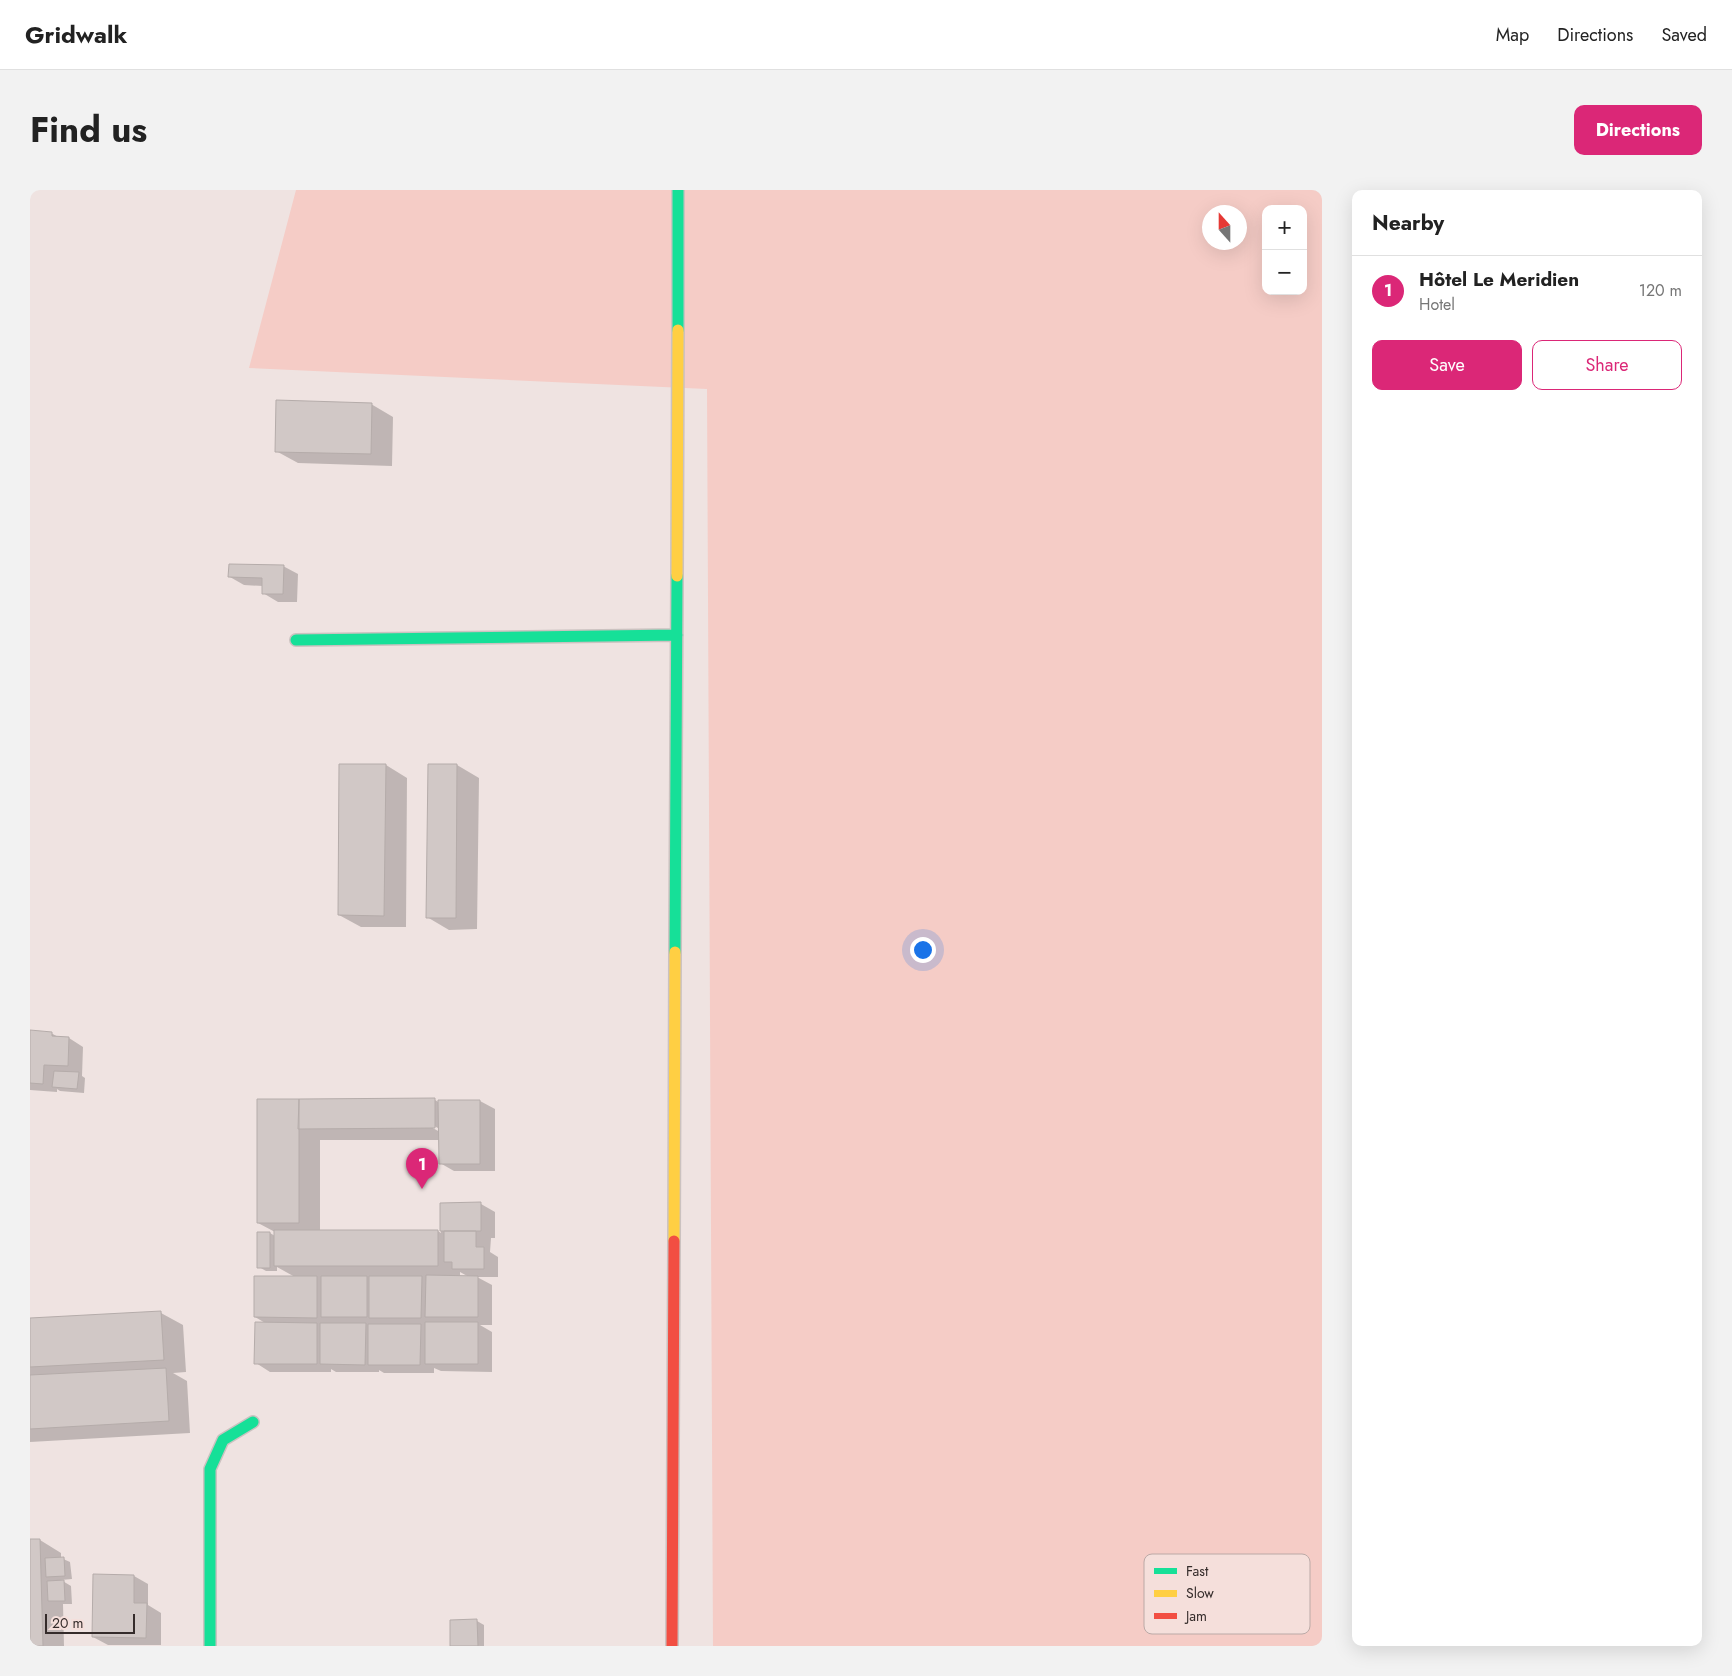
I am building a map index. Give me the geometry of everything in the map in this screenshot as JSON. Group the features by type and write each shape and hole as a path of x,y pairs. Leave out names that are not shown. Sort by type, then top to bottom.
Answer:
{"street":[{"path":"672,1646 678,190"},
{"path":"296,640 677,635"},
{"path":"210,1646 210,1469 223,1440 253,1422"}],"shaded area":[{"path":"296,190 1322,190 1322,1646 713,1646 707,389 249,368"}],"building":[{"path":"276,400 372,403 371,454 275,452"},
{"path":"229,564 284,565 283,594 262,594 262,578 228,577"},
{"path":"339,764 386,764 384,916 338,915"},
{"path":"428,764 457,764 456,918 426,918"},
{"path":"30,1030 52,1032 52,1036 69,1037 68,1066 44,1065 43,1084 30,1083"},
{"path":"54,1071 79,1072 77,1089 52,1087"},
{"path":"435,1098 435,1128 298,1129 299,1099"},
{"path":"257,1099 299,1099 299,1223 257,1223"},
{"path":"438,1100 480,1100 480,1164 439,1164"},
{"path":"481,1202 481,1231 440,1231 440,1203"},
{"path":"274,1230 438,1230 438,1266 274,1266"},
{"path":"444,1231 476,1231 476,1247 484,1247 484,1269 452,1269 452,1262 444,1262"},
{"path":"257,1232 270,1232 270,1268 257,1268"},
{"path":"426,1275 478,1276 478,1317 425,1317"},
{"path":"254,1276 317,1276 317,1318 254,1317"},
{"path":"321,1276 367,1276 367,1317 321,1317"},
{"path":"369,1276 422,1276 421,1318 369,1318"},
{"path":"161,1311 164,1360 30,1367 30,1318"},
{"path":"255,1322 317,1323 317,1364 254,1364"},
{"path":"425,1322 478,1322 478,1364 425,1364"},
{"path":"320,1323 366,1323 365,1365 320,1364"},
{"path":"368,1324 421,1324 420,1365 368,1365"},
{"path":"166,1368 169,1421 30,1429 30,1375"},
{"path":"30,1539 40,1539 43,1646 30,1646"},
{"path":"64,1557 65,1576 46,1577 45,1558"},
{"path":"93,1574 134,1575 134,1603 147,1603 146,1638 92,1637"},
{"path":"64,1580 65,1601 48,1601 47,1581"},
{"path":"477,1619 478,1646 450,1646 450,1620"}],"traffic: fast":[{"path":"678,190 678,330"},
{"path":"675,952 677,576"},
{"path":"296,640 677,635"},
{"path":"210,1646 210,1469 223,1440 253,1422"}],"traffic: slow":[{"path":"677,576 678,330"},
{"path":"674,1241 675,952"}],"traffic: jam":[{"path":"672,1646 674,1241"}],"place":[{"name":"Hôtel Le Meridien","path":"422,1189"}]}
